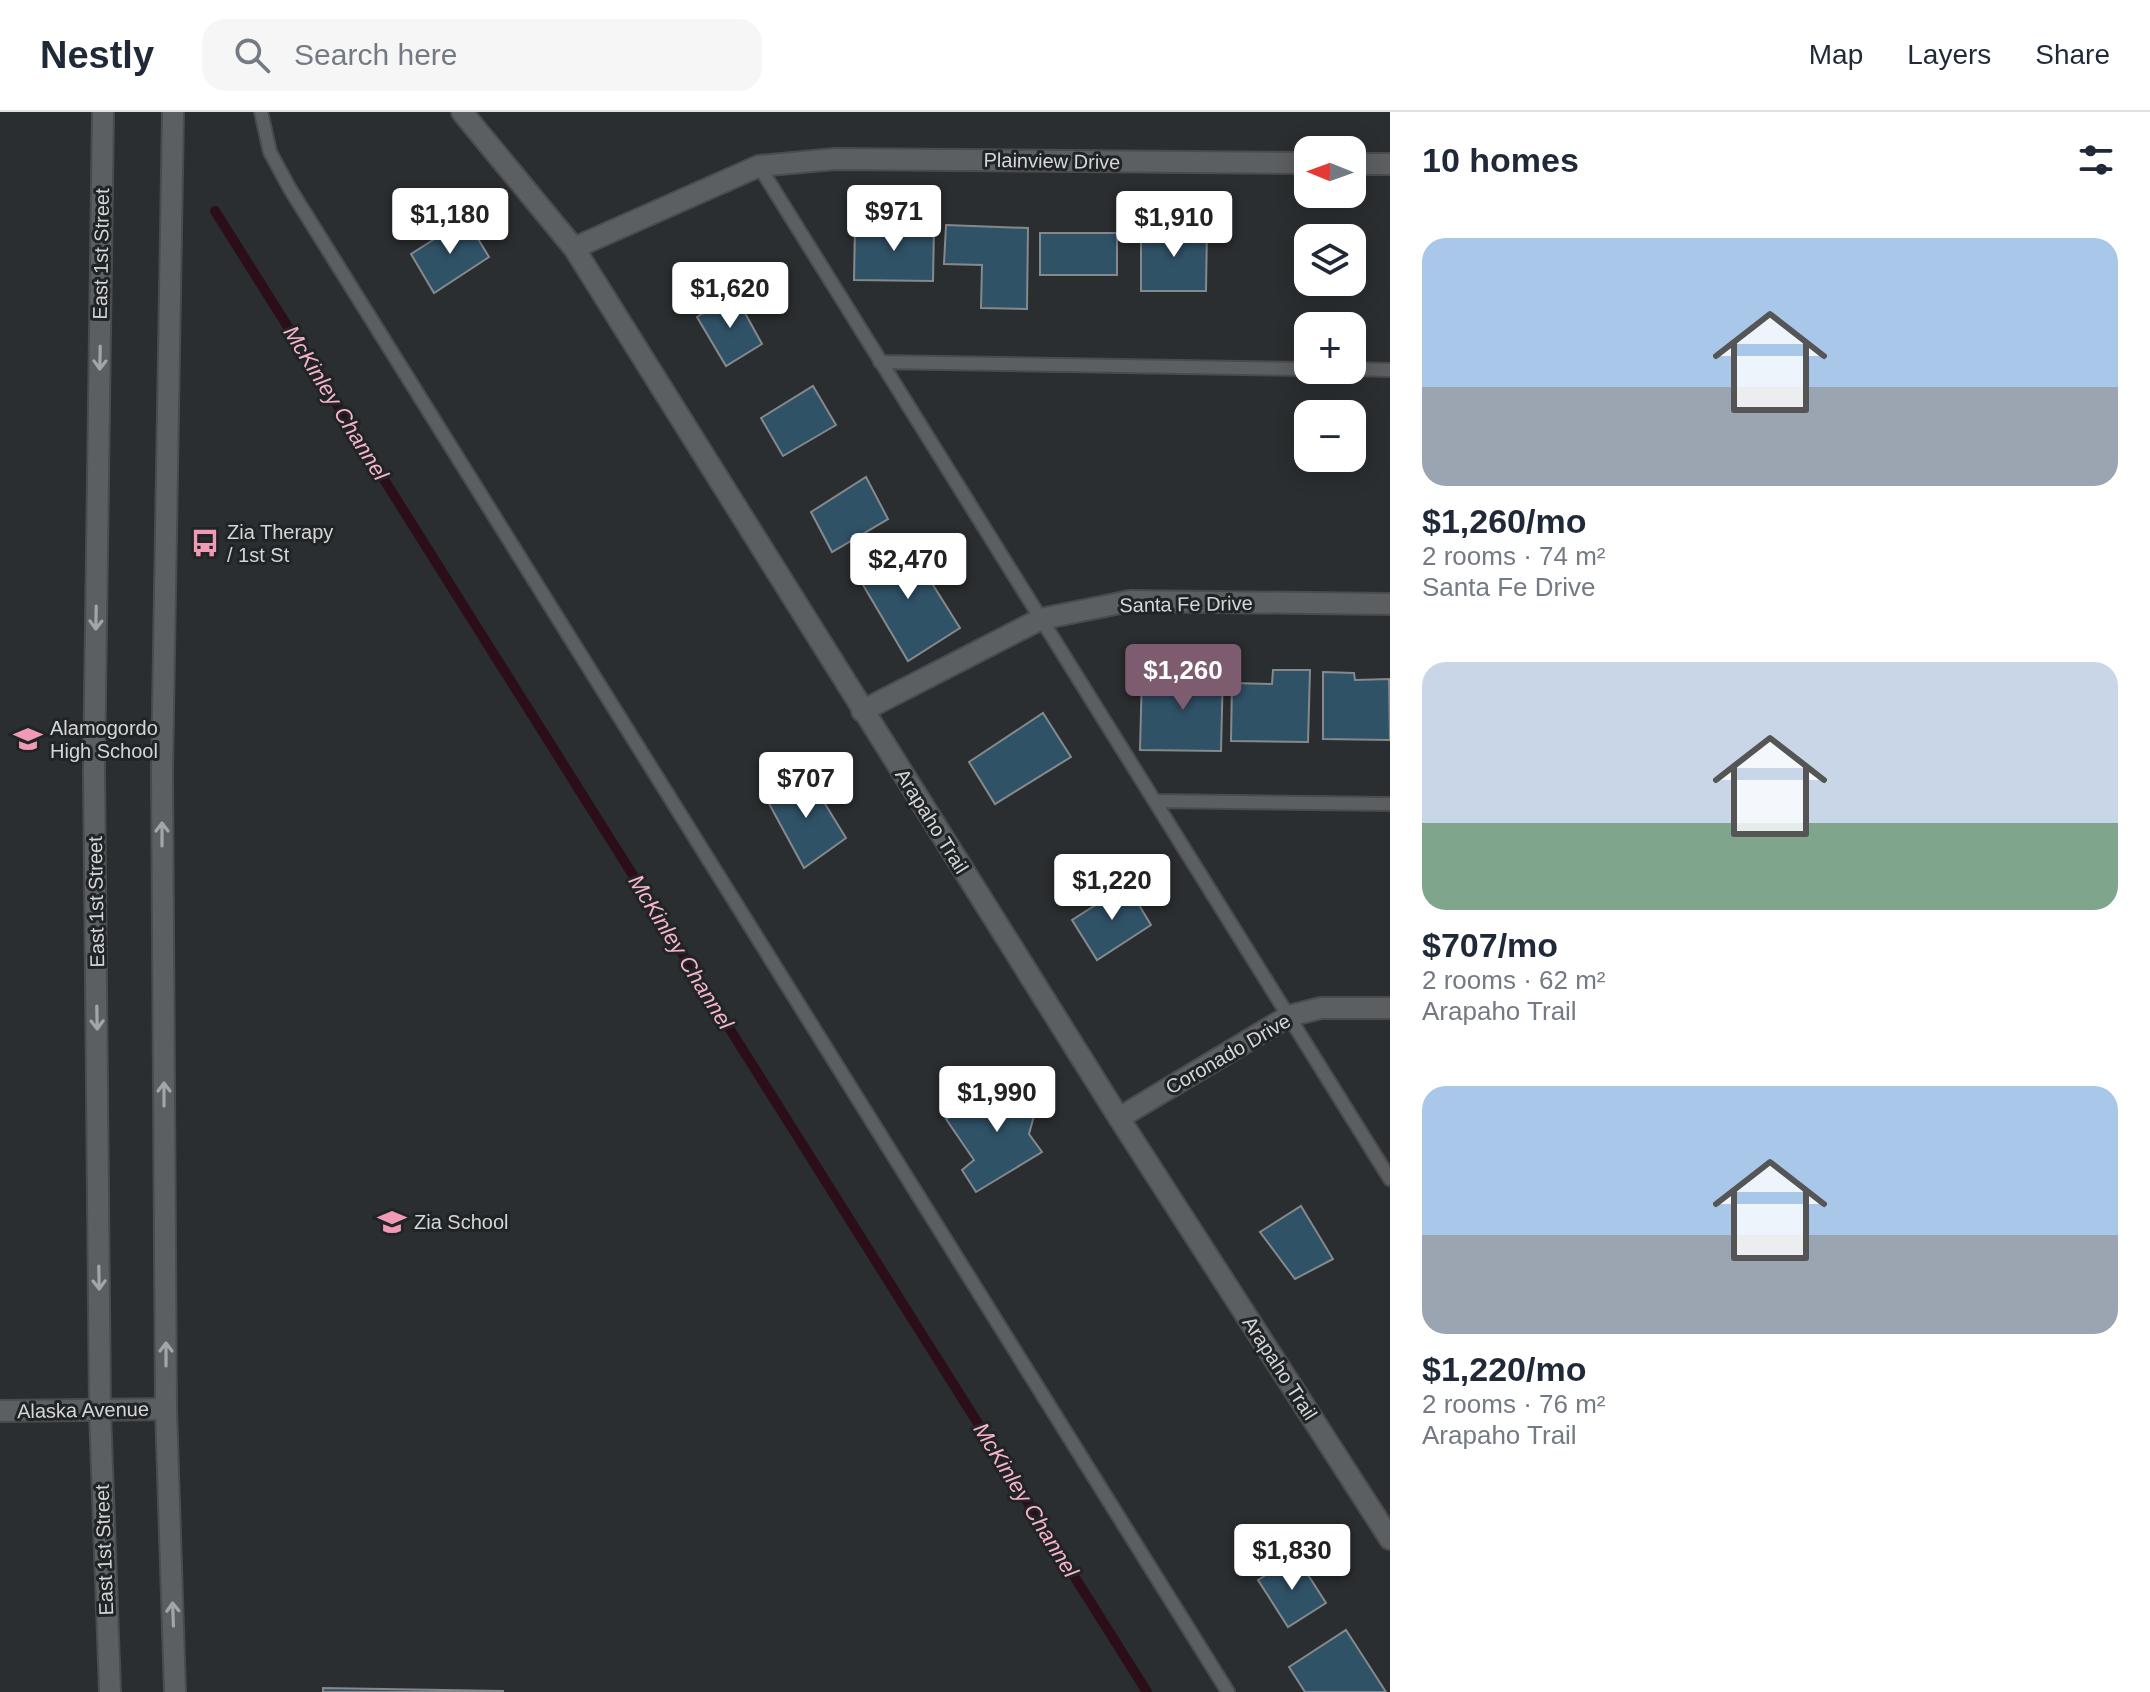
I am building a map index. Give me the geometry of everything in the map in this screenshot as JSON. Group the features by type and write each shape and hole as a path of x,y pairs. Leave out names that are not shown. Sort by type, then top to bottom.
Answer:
{"street":[{"name":"East 1st Street","path":"103,112 94,770 100,1412 110,1692"},
{"path":"173,112 162,771 166,1409 175,1692"},
{"name":"Arapaho Trail","path":"462,112 574,248 1119,1118 1390,1539"},
{"name":"Plainview Drive","path":"574,248 759,166 835,159 1294,163"},
{"path":"1366,164 1390,164"},
{"name":"Santa Fe Drive","path":"862,711 1041,619 1130,601 1390,604"},
{"name":"Coronado Drive","path":"1119,1118 1289,1016 1321,1008 1390,1008"},
{"name":"Alaska Avenue","path":"0,1411 166,1409"}],"lane":[{"path":"261,112 270,152 290,189 1228,1692"},
{"path":"759,166 1390,1179"},
{"path":"880,362 1294,369"},
{"path":"1366,369 1390,370"},
{"path":"1155,801 1390,804"}],"building":[{"path":"466,219 489,257 434,293 411,254"},
{"path":"855,225 934,226 933,281 854,280"},
{"path":"946,225 1028,228 1027,309 981,308 982,265 944,264"},
{"path":"1141,227 1207,228 1206,291 1141,291"},
{"path":"1040,233 1117,233 1117,275 1040,275"},
{"path":"734,293 762,344 726,366 697,317"},
{"path":"813,386 836,425 783,456 761,418"},
{"path":"866,477 888,519 832,552 811,512"},
{"path":"906,542 960,628 908,661 856,573"},
{"path":"1181,667 1223,669 1221,751 1140,750 1142,674 1166,674 1166,687 1181,687"},
{"path":"1273,670 1310,670 1308,742 1231,741 1232,683 1272,684"},
{"path":"1323,672 1354,673 1355,680 1389,679 1390,740 1323,739"},
{"path":"1043,713 1071,757 995,804 969,762"},
{"path":"806,773 846,838 804,868 766,798"},
{"path":"1127,885 1151,925 1097,960 1072,920"},
{"path":"1003,1084 1028,1090 1037,1105 1029,1134 1042,1152 976,1192 962,1170 974,1160 946,1119"},
{"path":"1301,1206 1333,1259 1295,1279 1260,1232"},
{"path":"1296,1556 1326,1603 1288,1627 1258,1580"},
{"path":"1346,1630 1386,1692 1305,1692 1289,1667"},
{"path":"323,1688 503,1691 503,1692 323,1692"}],"waterway":[{"name":"McKinley Channel","path":"215,211 1147,1692"}],"place":[{"name":"Zia Therapy / 1st St","path":"205,543"},
{"name":"Alamogordo High School","path":"28,739"},
{"name":"Zia School","path":"392,1222"}]}
